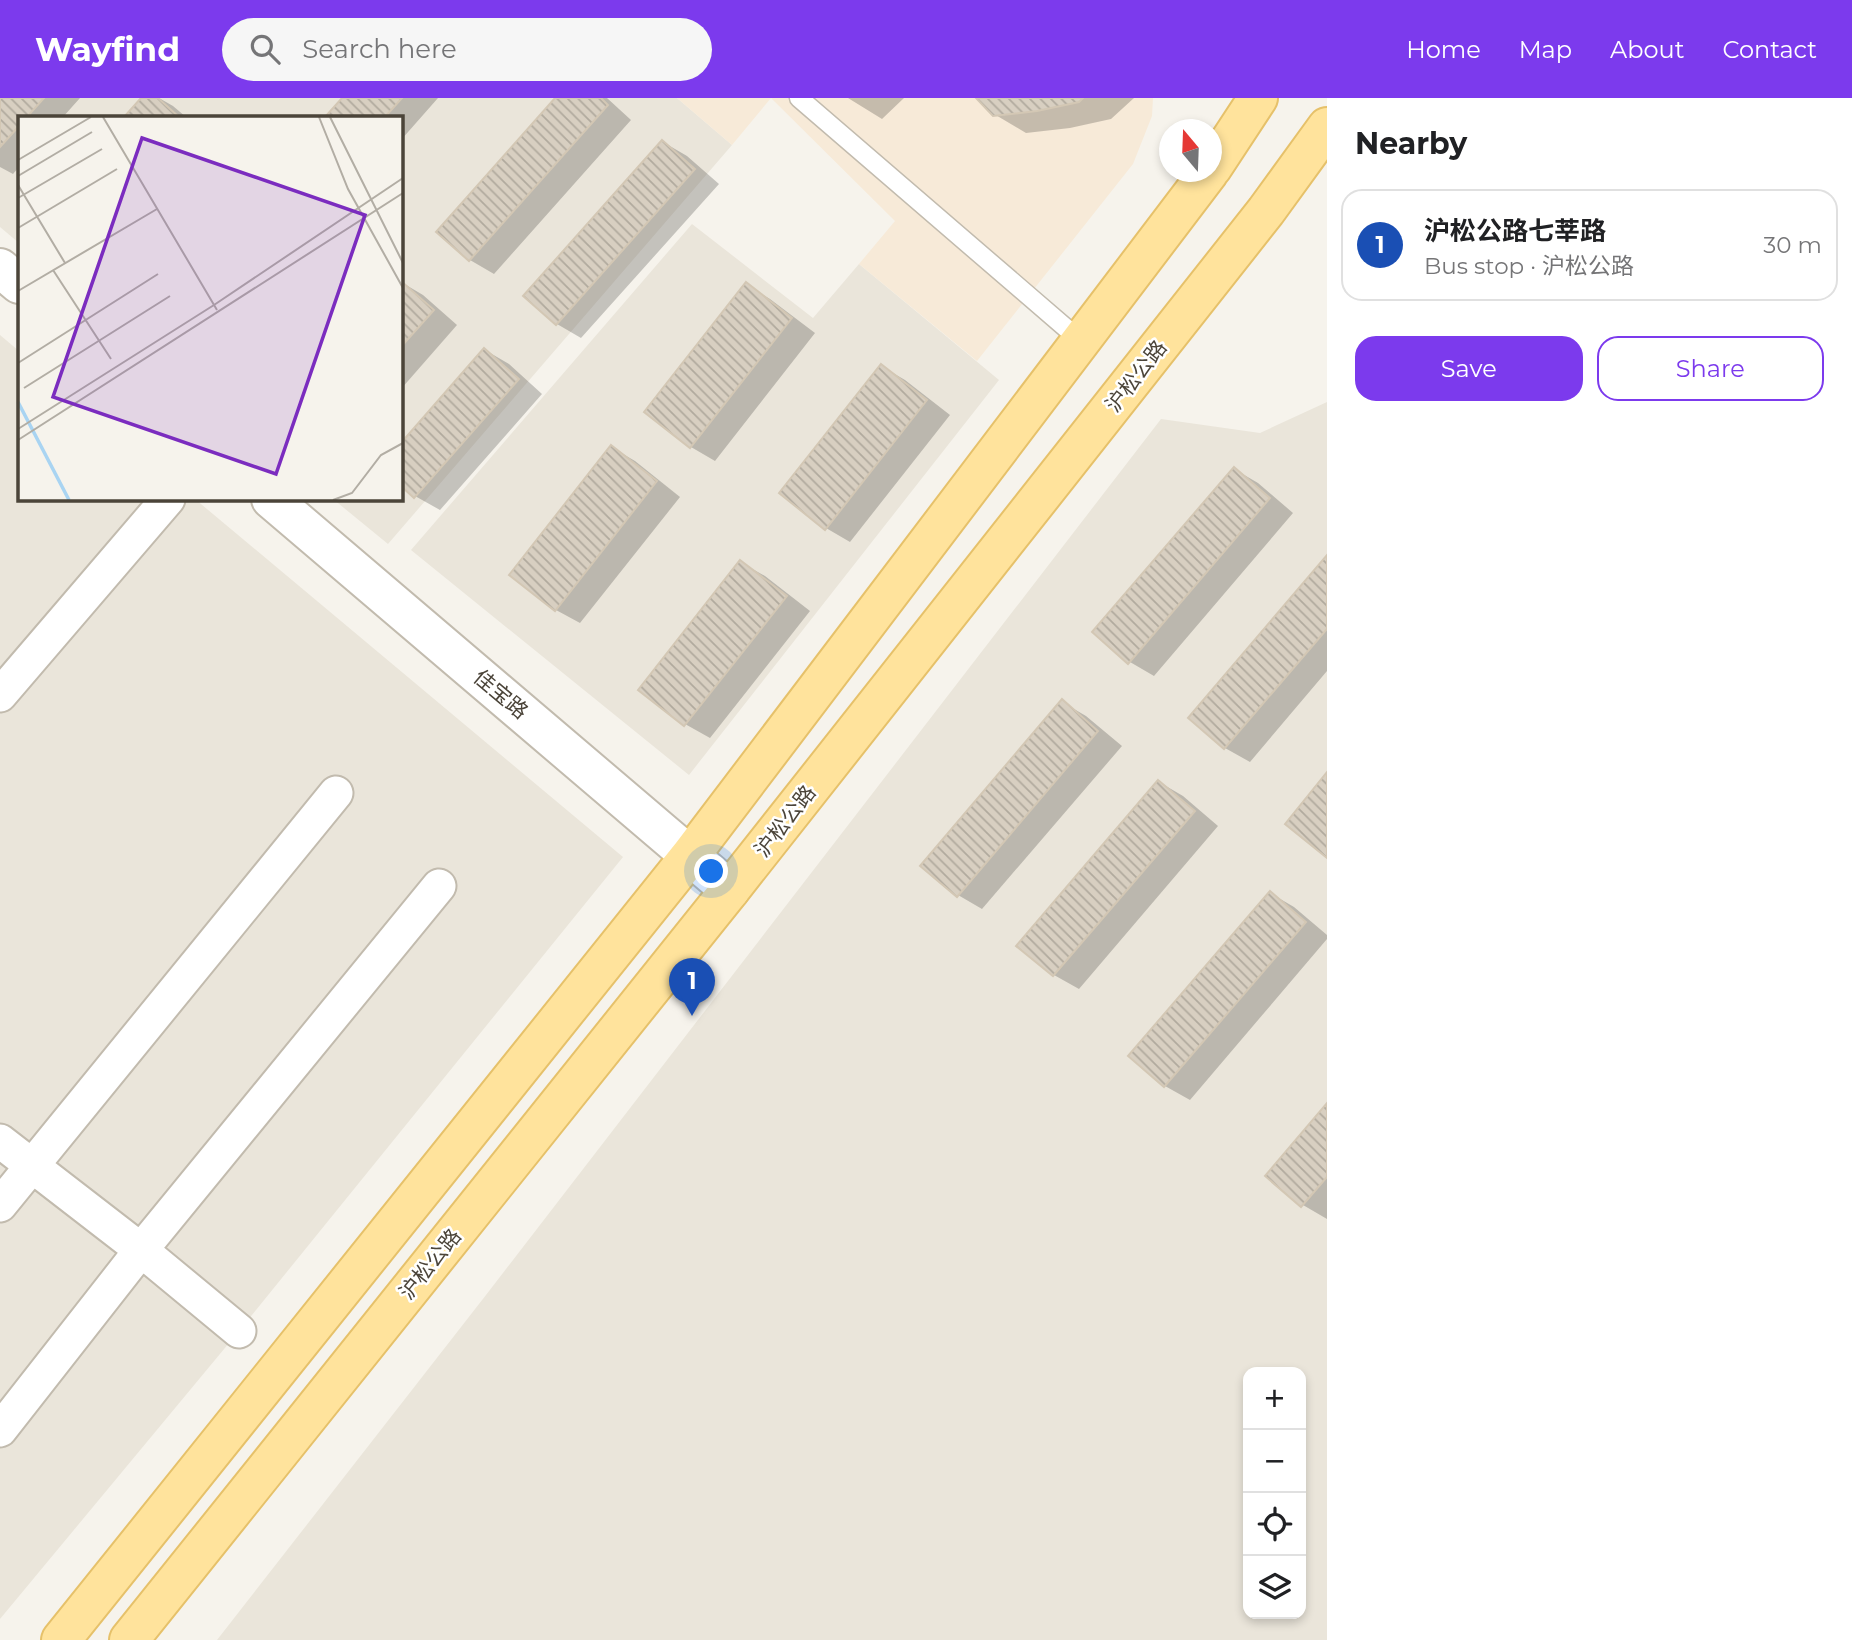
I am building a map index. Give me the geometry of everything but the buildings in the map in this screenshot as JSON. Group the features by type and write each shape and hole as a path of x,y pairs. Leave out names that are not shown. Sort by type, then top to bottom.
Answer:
{"main road":[{"path":"1222,152 1258,98"},
{"path":"1321,98 1327,103"},
{"name":"沪松公路","path":"129,1640 730,890 1265,211 1327,127"},
{"path":"61,1640 690,856 1201,182"}],"street":[{"path":"0,268 18,283"},
{"path":"0,695 167,500"},
{"name":"佳宝路","path":"272,500 730,890"},
{"path":"0,1205 336,793"},
{"path":"0,1430 141,1250 439,886"},
{"path":"0,1141 141,1250 239,1331"}],"lane":[{"path":"799,98 1081,341"}],"shaded area":[{"path":"0,98 677,98 732,145 388,544 334,500 402,500 402,116 18,116 18,242 0,227"},
{"path":"677,98 771,98 732,145"},
{"path":"771,98 1153,98 1152,116 1133,164 977,361 859,264 895,221"},
{"path":"692,224 813,318 859,264 999,380 689,775 411,550"},
{"path":"0,335 18,350 18,500 196,500 623,857 239,1331 0,1619"},
{"path":"1327,402 1327,1640 217,1640 486,1295 1161,419 1260,433"}],"place":[{"name":"沪松公路七莘路","path":"692,1016"}]}
